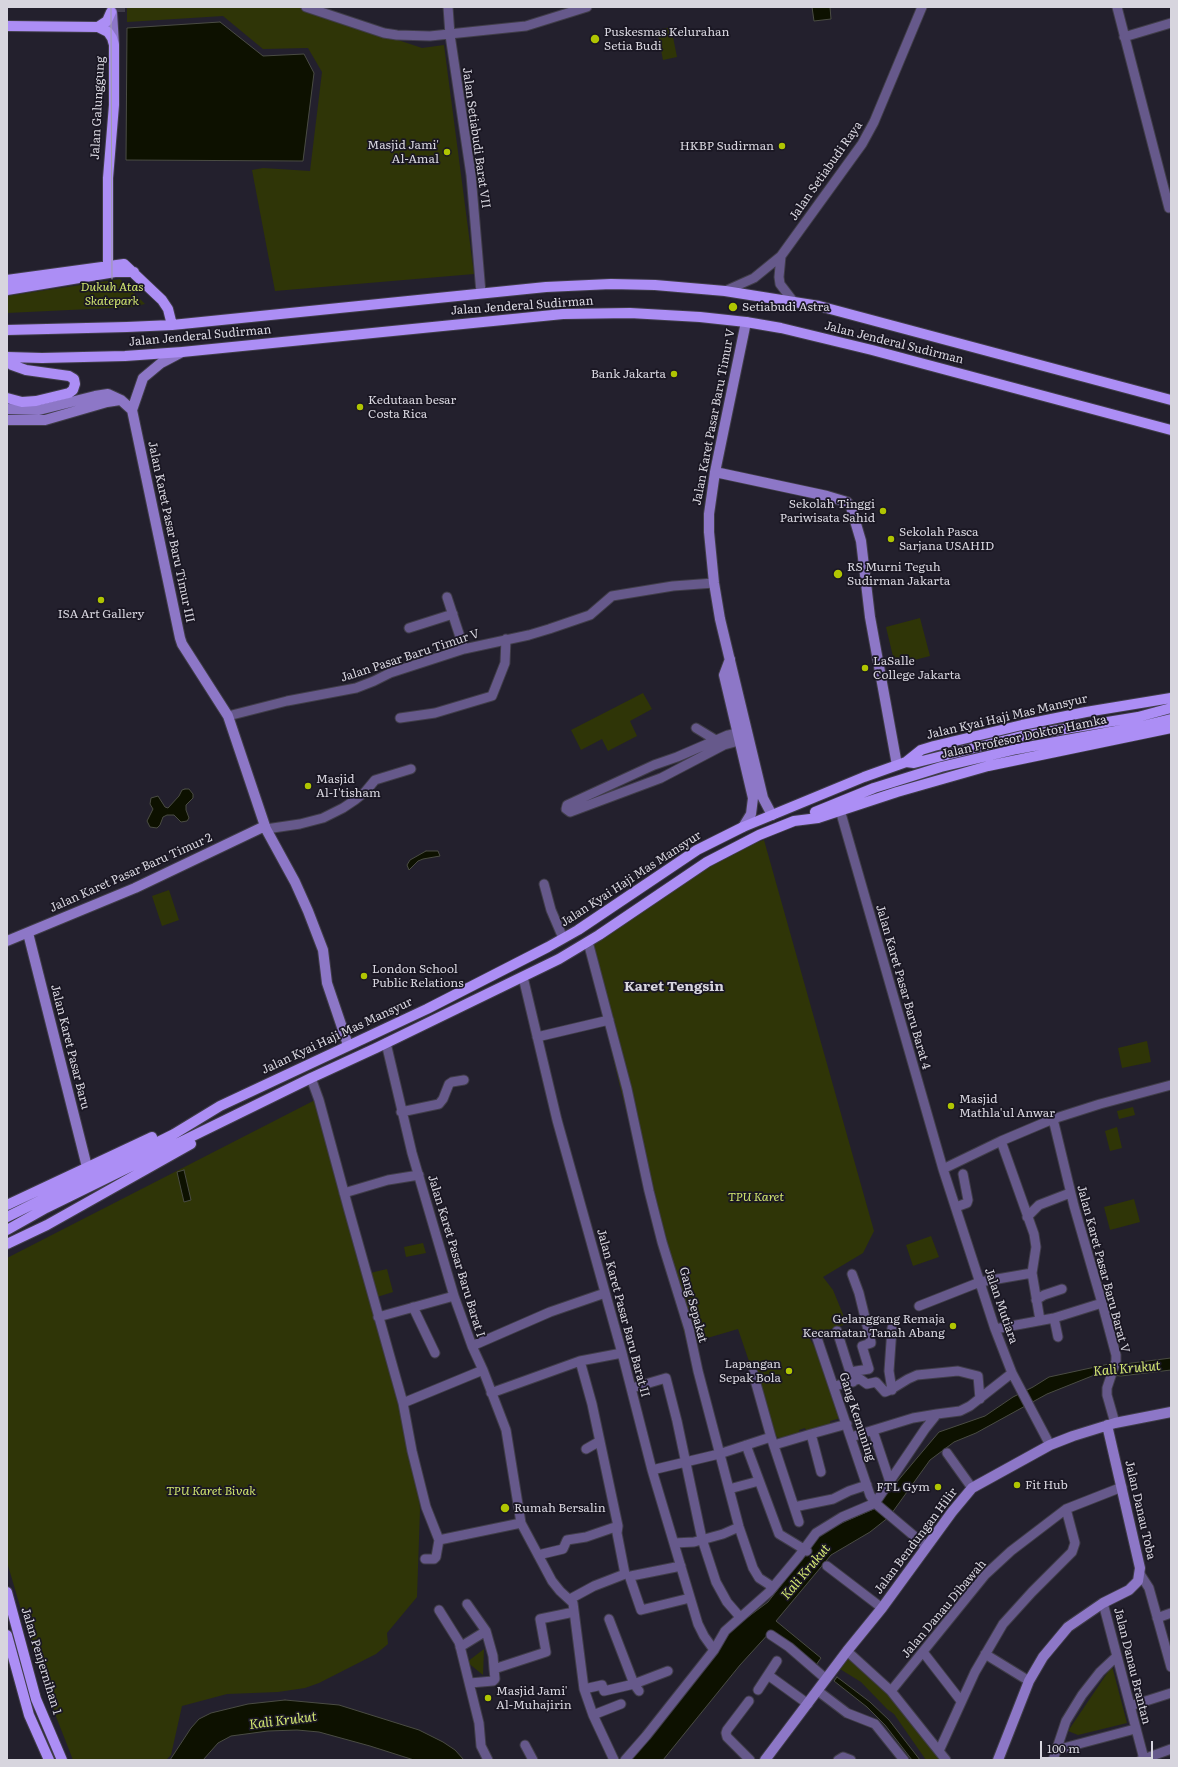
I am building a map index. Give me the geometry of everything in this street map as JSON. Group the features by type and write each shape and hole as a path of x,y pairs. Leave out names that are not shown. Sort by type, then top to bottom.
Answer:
{"main road":[{"path":"7,26 98,27 107,22 114,12"},
{"name":"Jalan Galunggung","path":"98,27 110,35 114,45 114,105 108,178 109,269"},
{"path":"7,290 109,269 124,264 162,300 168,309 172,325"},
{"path":"7,280 109,269"},
{"name":"Jalan Jenderal Sudirman","path":"7,330 172,325 558,286 611,284 655,285 725,291 793,301 881,322 1171,400"},
{"name":"Jalan Jenderal Sudirman","path":"7,356 42,358 125,356 182,352 563,314 630,313 700,317 746,322 781,328 872,350 1171,430"},
{"path":"7,361 12,365 26,370 69,376 74,379 75,384 73,390 69,393 36,401 17,401 7,398"},
{"name":"Jalan Kyai Haji Mas Mansyur","path":"7,1217 174,1134 195,1120 246,1094 482,982 563,938 593,920 697,850 742,827 864,777 902,764 921,750 954,740 1086,712 1171,698"},
{"name":"Jalan Profesor Doktor Hamka","path":"902,764 914,763 1022,736 1138,717 1171,708"},
{"name":"Jalan Profesor Doktor Hamka","path":"794,821 874,788 941,767 1017,749 1138,727 1171,719"},
{"path":"7,1230 229,1118 523,977 588,942 707,862 759,835 794,821 818,818 897,792 988,766 1171,728"},
{"path":"7,1244 47,1225 213,1132 229,1118"},
{"name":"Jalan Kyai Haji Mas Mansyur","path":"7,1204 169,1129 195,1120"},
{"path":"7,1236 32,1223 40,1222 47,1225"},
{"name":"Jalan Penjernihan 1","path":"7,1592 36,1699 62,1760"},
{"name":"Jalan Penjernihan 1","path":"7,1635 29,1715 49,1760"}],"street":[{"path":"306,7 384,33 412,36 450,35 526,26 587,7"},
{"name":"Jalan Setiabudi Barat VII","path":"448,7 450,35 471,175 481,293"},
{"name":"Jalan Setiabudi Raya","path":"725,291 754,278 780,256 862,144 871,129 922,7"},
{"path":"1117,7 1169,208 1171,207"},
{"path":"114,12 114,45"},
{"path":"98,27 113,24"},
{"path":"1124,37 1170,26"},
{"path":"780,256 780,284 793,301"},
{"name":"Jalan Karet Pasar Baru Timur V","path":"742,827 751,814 753,798 744,735 714,582 709,532 709,514 715,472 746,322"},
{"path":"7,409 39,410 108,394 121,400 132,410 143,378 161,363 182,352"},
{"path":"7,420 45,420 107,402 121,400"},
{"name":"Jalan Karet Pasar Baru Timur III","path":"132,410 182,644 228,716 266,827 295,882 316,929 323,950 327,983 348,1045"},
{"path":"715,472 827,496 847,502 851,507 861,541 870,617 902,764"},
{"name":"Jalan Pasar Baru Timur V","path":"228,716 287,701 356,688 390,673 464,649 529,635 590,615 612,596 666,587 714,582"},
{"path":"448,597 464,649"},
{"path":"409,628 453,614"},
{"path":"400,718 436,713 492,696 505,663 506,639"},
{"path":"696,728 720,742"},
{"path":"720,742 661,778 584,802 654,765 720,742 744,735"},
{"name":"Jalan Karet Pasar Baru Timur V","path":"744,735 763,798 772,815"},
{"path":"677,757 682,766"},
{"path":"654,765 661,778"},
{"path":"266,827 300,824 322,818 343,808 355,800 365,792 375,780 411,769"},
{"name":"Jalan Karet Pasar Baru Barat 4","path":"840,810 943,1169"},
{"name":"Jalan Karet Pasar Baru Timur 2","path":"7,941 135,888 266,827"},
{"path":"544,884 551,910 563,938"},
{"name":"Jalan Karet Pasar Baru","path":"28,933 87,1167"},
{"name":"Gang Sepakat","path":"588,942 627,1089 662,1242 689,1329 698,1371 739,1527 753,1568 759,1578 773,1587"},
{"name":"Jalan Karet Pasar Baru Barat II","path":"523,977 557,1120 632,1388 652,1470 698,1624 714,1650"},
{"path":"537,1037 609,1020"},
{"name":"Jalan Karet Pasar Baru Barat I","path":"386,1044 401,1112 454,1296 472,1346 506,1430 521,1524 552,1581 573,1603 584,1689 593,1715 614,1760"},
{"path":"311,1078 319,1100 403,1403 412,1451 426,1507 439,1540 434,1559 425,1559"},
{"path":"401,1112 439,1104 444,1099 449,1084 464,1080"},
{"path":"943,1169 1001,1140 1053,1120 1100,1104 1171,1085"},
{"name":"Jalan Karet Pasar Baru Barat V","path":"1053,1120 1070,1193 1116,1355 1116,1361 1108,1384 1107,1395 1111,1424"},
{"path":"1001,1140 1034,1234 1036,1247 1032,1273 1040,1320"},
{"name":"Jalan Mutiara","path":"943,1169 995,1329 1014,1377 1050,1446"},
{"path":"956,1206 966,1203 968,1200 963,1174"},
{"path":"344,1193 388,1180 419,1175"},
{"path":"1027,1217 1040,1205 1070,1193"},
{"path":"919,1306 980,1282 1032,1273"},
{"path":"850,1372 869,1369 862,1346 871,1343 868,1326 852,1274"},
{"path":"1036,1300 1044,1295 1062,1289"},
{"path":"472,1346 550,1312 605,1293"},
{"path":"378,1317 454,1296"},
{"path":"995,1329 1054,1318 1102,1303"},
{"path":"414,1307 434,1353"},
{"path":"1054,1318 1058,1337"},
{"path":"892,1328 889,1371 892,1390"},
{"path":"837,1331 853,1382"},
{"name":"Gang Kemuning","path":"818,1338 867,1485 876,1504"},
{"path":"491,1393 580,1361 622,1353"},
{"path":"570,1599 594,1586 625,1574 618,1539 618,1526 592,1404 580,1361"},
{"path":"403,1403 483,1370"},
{"path":"835,1386 860,1380 867,1384 875,1382 883,1392 892,1390 908,1379 917,1375 958,1371 978,1376 980,1399"},
{"path":"753,1373 799,1522"},
{"path":"851,1437 913,1418 960,1411 1014,1377"},
{"path":"632,1388 666,1378 686,1460 702,1539 716,1582 727,1602 740,1618"},
{"name":"Jalan Bendungan Hilir","path":"765,1760 847,1651 882,1608 926,1546 972,1488 1050,1446 1073,1436 1111,1424 1171,1412"},
{"path":"625,1760 646,1736 714,1650 725,1631 773,1587 805,1550 816,1533 842,1517 876,1504 925,1429 937,1414"},
{"path":"652,1470 686,1460 719,1454 746,1445 811,1434 847,1424"},
{"name":"Jalan Danau Toba","path":"1000,1759 1029,1681 1043,1657 1068,1627 1103,1603 1129,1590 1138,1581 1140,1568 1122,1487 1111,1424"},
{"path":"873,1431 890,1482"},
{"path":"811,1434 821,1472"},
{"path":"586,1449 600,1441"},
{"path":"746,1445 780,1535 805,1550"},
{"path":"947,1453 972,1488"},
{"path":"729,1490 759,1481"},
{"path":"794,1507 833,1500 849,1491 867,1485"},
{"name":"Jalan Danau Dibawah","path":"891,1691 985,1575 1011,1551 1066,1510 1122,1487"},
{"path":"876,1504 926,1546"},
{"path":"940,1751 961,1700 985,1654 1003,1624 1032,1592 1072,1552 1075,1543 1066,1510"},
{"path":"439,1540 521,1524"},
{"path":"538,1555 563,1549 567,1540 586,1537 618,1526"},
{"path":"674,1543 723,1534 739,1527"},
{"path":"681,1566 630,1577 641,1610 690,1598"},
{"path":"827,1566 882,1608"},
{"path":"1140,1574 1149,1588 1171,1668"},
{"name":"Jalan Danau Brantan","path":"1103,1603 1130,1706 1142,1760"},
{"path":"467,1604 486,1632 491,1650 495,1679 493,1681 470,1683"},
{"path":"439,1610 454,1632 460,1647 479,1723 481,1746 488,1760"},
{"path":"494,1670 546,1652 540,1619 574,1612"},
{"path":"1157,1618 1171,1613"},
{"path":"610,1619 637,1687"},
{"path":"460,1647 486,1632"},
{"path":"771,1634 827,1678"},
{"path":"847,1651 891,1691 946,1760"},
{"path":"923,1652 961,1700"},
{"path":"985,1654 1029,1681"},
{"path":"1052,1760 1066,1722 1082,1695 1100,1672 1116,1657"},
{"path":"758,1690 777,1661"},
{"path":"584,1689 602,1685 604,1691 637,1687 668,1670"},
{"path":"768,1675 808,1704"},
{"path":"818,1691 847,1713 875,1724 904,1760"},
{"path":"1130,1706 1171,1693"},
{"path":"749,1701 727,1730 727,1737 750,1760"},
{"path":"593,1715 621,1704"},
{"path":"1056,1750 1135,1729"},
{"path":"525,1746 533,1760"},
{"path":"1142,1760 1171,1749"},
{"path":"838,1760 843,1757 851,1760"}],"green space":[{"path":"127,7 299,7 422,48 444,45 474,274 275,291 252,170 263,168 310,171 322,72 308,48 263,49 223,16 127,22"},
{"path":"671,27 677,57 663,60 657,30"},
{"name":"Dukuh Atas Skatepark","path":"120,279 145,304 132,307 7,313 7,296"},
{"path":"920,618 930,656 895,665 886,627"},
{"path":"643,693 652,709 630,721 637,736 608,751 602,739 581,750 571,730"},
{"name":"TPU Karet","path":"764,840 874,1231 863,1253 823,1277 833,1290 847,1324 808,1336 824,1362 841,1418 830,1421 831,1426 807,1433 805,1428 799,1430 800,1434 783,1439 783,1437 778,1438 773,1432 738,1329 687,1344 620,1087 585,939 715,856"},
{"path":"169,890 179,920 162,926 152,896"},
{"path":"1147,1041 1151,1062 1122,1068 1118,1048"},
{"name":"TPU Karet Bivak","path":"317,1099 400,1408 419,1492 420,1510 417,1597 387,1633 388,1644 376,1654 319,1683 305,1688 278,1692 227,1694 182,1706 171,1755 166,1760 73,1760 41,1678 7,1562 7,1258"},
{"path":"1133,1107 1135,1115 1119,1119 1117,1111"},
{"path":"1117,1127 1122,1148 1110,1151 1105,1131"},
{"path":"1134,1199 1140,1222 1110,1230 1104,1207"},
{"path":"931,1236 939,1257 913,1266 906,1245"},
{"path":"423,1243 426,1253 406,1257 404,1247"},
{"path":"387,1269 393,1292 377,1297 370,1273"},
{"path":"484,1649 483,1675 467,1662"},
{"path":"849,1657 885,1688 944,1760 926,1760 894,1714 887,1709 861,1682 840,1669"},
{"path":"1112,1666 1127,1723 1078,1735 1068,1731"}],"water":[{"path":"812,7 830,7 831,19 814,21"},
{"path":"220,22 263,56 304,54 314,73 303,161 126,160 127,28"},
{"path":"189,789 193,794 193,798 186,805 189,818 187,821 181,822 174,815 167,815 163,817 157,828 150,827 147,821 153,809 150,804 151,798 158,796 165,807 168,808 179,796 182,790"},
{"path":"426,851 438,851 440,856 418,861 409,870 407,865 410,860"},
{"path":"184,1170 191,1200 184,1202 177,1172"},
{"name":"Kali Krukut","path":"1171,1358 1171,1370 1121,1376 1097,1374 1047,1394 976,1433 954,1442 930,1460 889,1517 870,1532 831,1555 776,1621 821,1658 816,1665 771,1631 740,1665 663,1760 628,1760 722,1642 736,1626 768,1602 823,1531 874,1509 939,1432 985,1416 1013,1397 1049,1377 1109,1364 1124,1364"},
{"path":"837,1677 870,1702 889,1720 920,1760 912,1760 885,1725 867,1707 834,1681"},
{"name":"Kali Krukut","path":"285,1700 339,1705 419,1730 455,1750 464,1760 414,1760 319,1732 297,1730 268,1731 231,1736 218,1743 203,1760 170,1760 191,1728 199,1719 211,1713 248,1704"}],"tunnel":[{"path":"120,7 120,12"}],"tram line":[{"path":"111,7 112,279"}],"place":[{"name":"Puskesmas Kelurahan Setia Budi","path":"595,39"},
{"name":"HKBP Sudirman","path":"782,146"},
{"name":"Masjid Jami' Al-Amal","path":"447,152"},
{"name":"Setiabudi Astra","path":"733,307"},
{"name":"Bank Jakarta","path":"674,374"},
{"name":"Kedutaan besar Costa Rica","path":"360,407"},
{"name":"Sekolah Tinggi Pariwisata Sahid","path":"883,511"},
{"name":"Sekolah Pasca Sarjana USAHID","path":"891,539"},
{"name":"RS Murni Teguh Sudirman Jakarta","path":"838,574"},
{"name":"ISA Art Gallery","path":"101,600"},
{"name":"LaSalle College Jakarta","path":"865,668"},
{"name":"Masjid Al-I'tisham","path":"308,786"},
{"name":"London School Public Relations","path":"364,976"},
{"name":"Masjid Mathla'ul Anwar","path":"951,1106"},
{"name":"Gelanggang Remaja Kecamatan Tanah Abang","path":"953,1326"},
{"name":"Lapangan Sepak Bola","path":"789,1371"},
{"name":"Fit Hub","path":"1017,1485"},
{"name":"FTL Gym","path":"938,1487"},
{"name":"Rumah Bersalin","path":"505,1508"},
{"name":"Masjid Jami' Al-Muhajirin","path":"488,1698"}],"district":[{"name":"Karet Tengsin","path":"674,987"}]}
